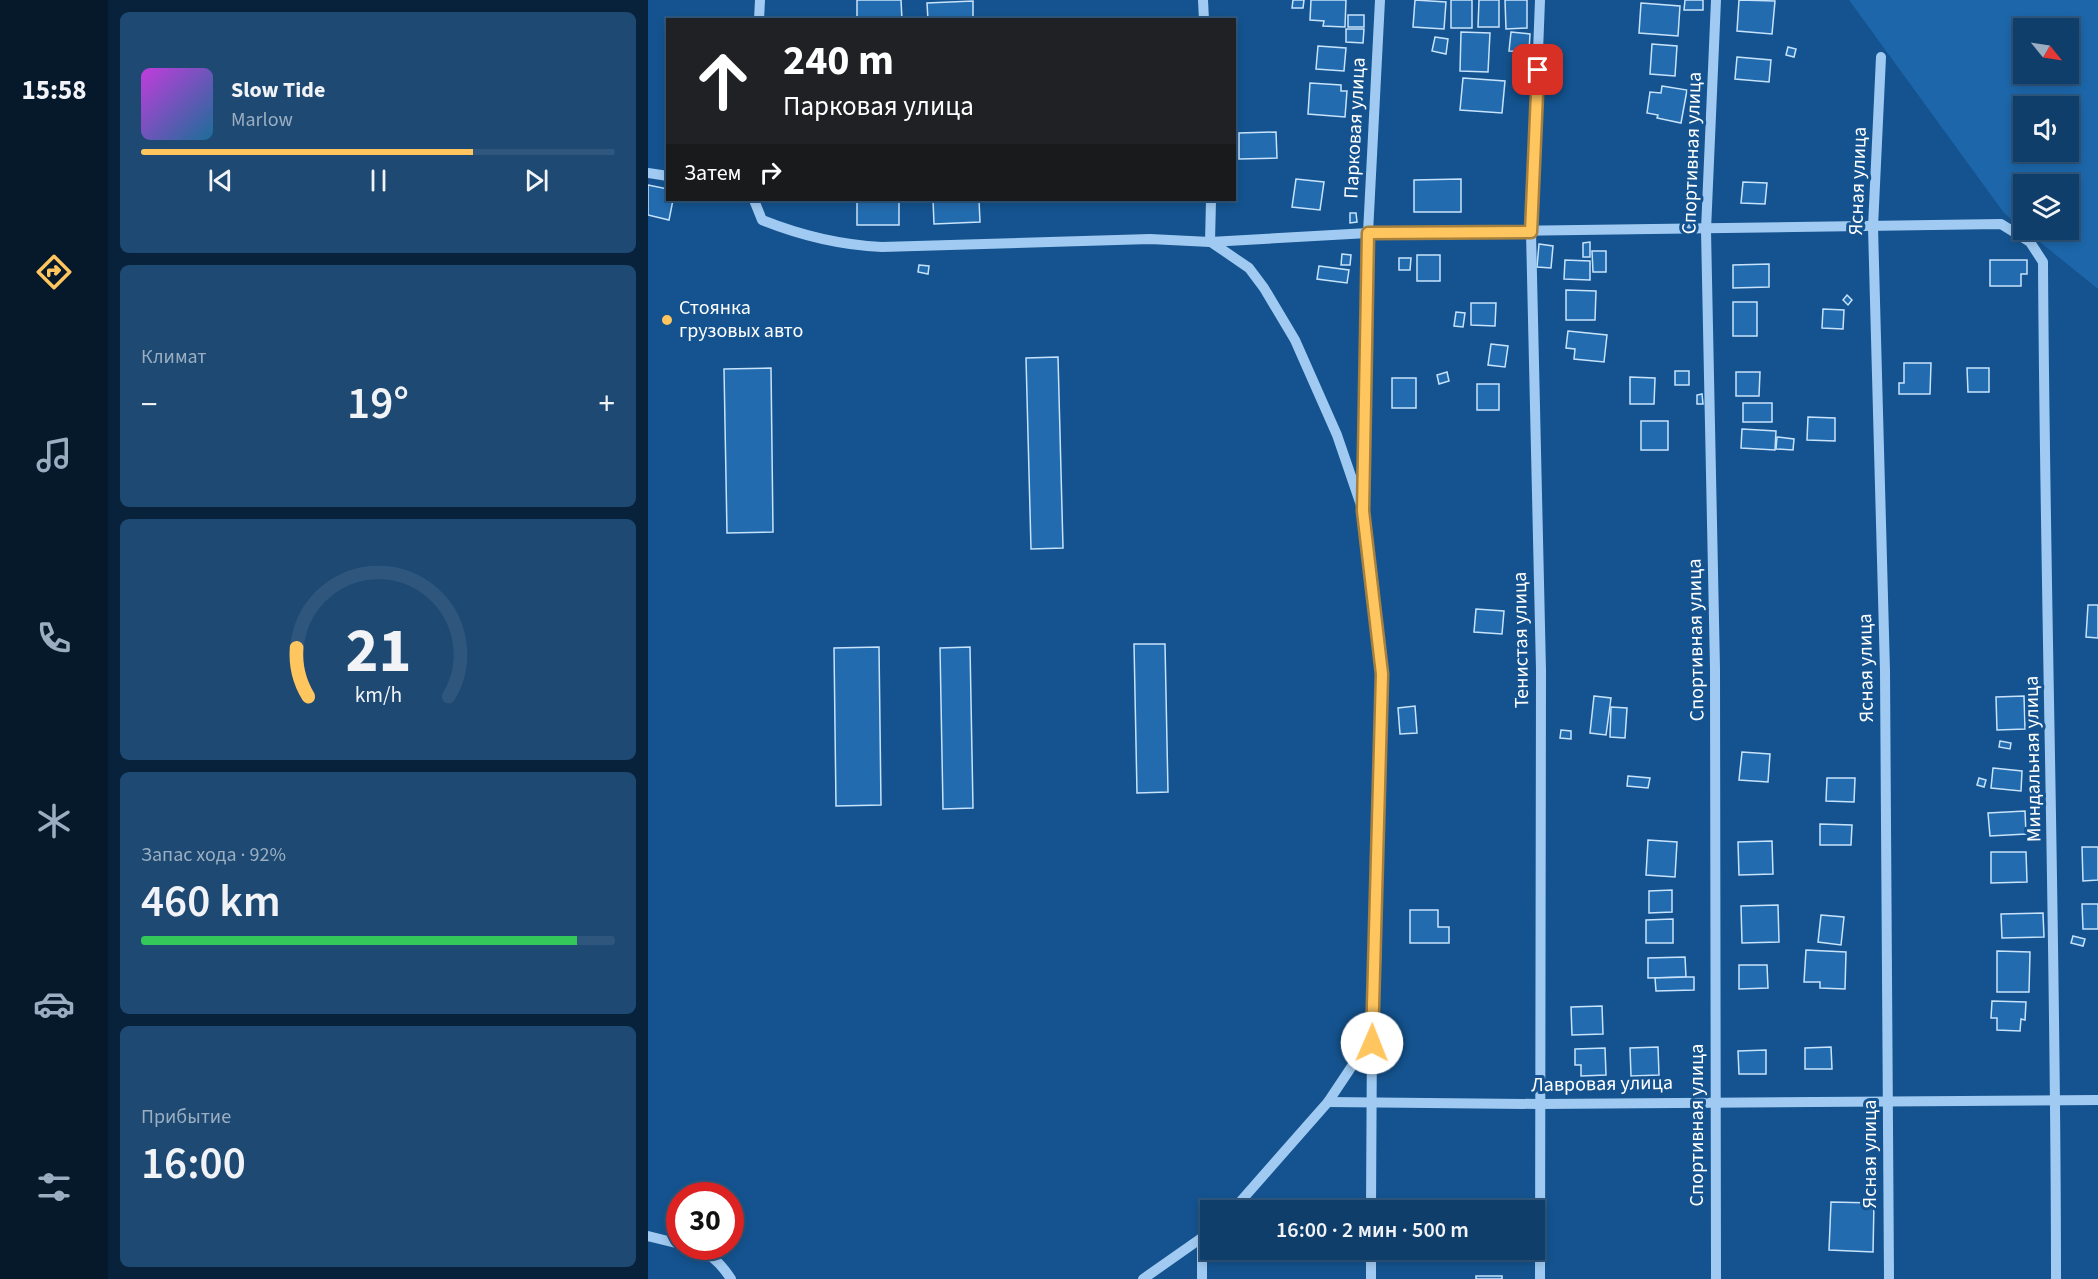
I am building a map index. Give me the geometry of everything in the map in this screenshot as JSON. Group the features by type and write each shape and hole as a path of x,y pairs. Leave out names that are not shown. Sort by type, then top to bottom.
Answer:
{"street":[{"path":"759,18 760,0"},
{"path":"1203,0 1204,18"},
{"name":"Парковая улица","path":"1363,511 1368,233 1380,0"},
{"name":"Тенистая улица","path":"1539,1279 1541,682 1531,232 1540,0"},
{"name":"Спортивная улица","path":"1716,0 1706,230 1715,669 1716,1279"},
{"name":"Ясная улица","path":"1881,57 1873,227 1885,671 1889,1279"},
{"path":"648,173 666,176"},
{"path":"754,201 762,220 809,237 859,246 1150,239 1210,242 1368,233 1873,227"},
{"path":"1210,242 1211,201"},
{"name":"Миндальная улица","path":"1873,227 2001,224 2030,242 2043,262 2056,1100 2056,1279"},
{"path":"1210,242 1249,268 1295,340 1337,435 1363,511 1382,674 1376,969 1372,1022 1371,1200"},
{"path":"1242,1200 1328,1102 1353,1066 1372,1022"},
{"name":"Лавровая улица","path":"1328,1102 1539,1104 2098,1100"},
{"path":"648,1236 666,1240"},
{"path":"1143,1279 1200,1240"},
{"path":"718,1260 731,1279"},
{"path":"1202,1279 1204,1260"},
{"path":"1371,1260 1371,1279"}],"shaded area":[{"path":"1849,0 2098,0 2098,289 2037,240 2079,240 2079,174 2013,174 2013,221 2004,213"}],"building":[{"path":"857,0 901,0 902,18 857,18"},
{"path":"1293,0 1304,0 1303,8 1292,8"},
{"path":"1311,0 1346,0 1345,27 1323,26 1324,21 1310,20"},
{"path":"1415,0 1446,2 1444,29 1413,27"},
{"path":"1451,0 1472,0 1472,28 1451,28"},
{"path":"1479,0 1499,0 1499,27 1478,27"},
{"path":"1505,0 1527,0 1527,28 1506,29"},
{"path":"1685,0 1703,0 1703,10 1684,10"},
{"path":"1739,0 1775,1 1772,34 1737,31"},
{"path":"973,1 973,18 928,18 927,3"},
{"path":"1641,3 1680,6 1678,36 1639,33"},
{"path":"1348,15 1364,15 1364,27 1348,27"},
{"path":"1346,29 1364,29 1363,43 1346,42"},
{"path":"1461,32 1490,33 1488,72 1460,71"},
{"path":"1511,32 1530,34 1529,52 1509,51"},
{"path":"1435,37 1448,39 1446,54 1432,51"},
{"path":"1652,44 1677,46 1675,76 1650,74"},
{"path":"1318,46 1346,48 1344,71 1316,69"},
{"path":"1788,47 1796,49 1794,57 1786,55"},
{"path":"1737,57 1771,60 1769,82 1735,79"},
{"path":"1463,78 1505,81 1502,113 1460,110"},
{"path":"1310,83 1341,85 1341,91 1347,91 1345,117 1308,114"},
{"path":"1662,86 1687,90 1681,123 1657,118 1658,115 1647,113 1650,92 1661,93"},
{"path":"1276,132 1277,158 1239,159 1239,133"},
{"path":"1296,179 1324,182 1320,210 1292,207"},
{"path":"1461,179 1461,212 1414,212 1414,180"},
{"path":"1743,182 1767,183 1765,204 1741,203"},
{"path":"648,185 666,189 666,201 673,201 669,220 648,215"},
{"path":"857,201 899,201 899,225 857,225"},
{"path":"933,201 979,201 980,222 934,224"},
{"path":"1350,213 1356,213 1357,222 1350,223"},
{"path":"1590,242 1590,257 1583,257 1583,243"},
{"path":"1539,244 1553,246 1551,268 1537,267"},
{"path":"1592,251 1606,251 1606,272 1593,272"},
{"path":"1342,254 1351,255 1350,265 1341,265"},
{"path":"1417,255 1440,255 1440,281 1417,281"},
{"path":"1399,258 1411,258 1410,270 1399,270"},
{"path":"1565,260 1590,261 1590,280 1564,279"},
{"path":"1990,260 2027,260 2027,274 2021,274 2021,286 1990,286"},
{"path":"1769,264 1769,287 1733,288 1733,265"},
{"path":"919,265 929,266 928,274 918,272"},
{"path":"1319,266 1349,270 1347,283 1317,279"},
{"path":"1566,290 1596,291 1595,320 1566,320"},
{"path":"1847,295 1852,300 1848,305 1843,300"},
{"path":"1733,302 1757,302 1757,336 1733,336"},
{"path":"1471,303 1496,303 1495,326 1471,325"},
{"path":"1823,309 1844,310 1843,329 1822,328"},
{"path":"1456,312 1465,313 1463,327 1454,326"},
{"path":"1568,331 1607,335 1604,362 1574,359 1575,349 1566,348"},
{"path":"1491,344 1508,346 1505,367 1488,365"},
{"path":"1058,357 1063,548 1031,549 1026,358"},
{"path":"1904,363 1931,363 1930,394 1899,394 1899,383 1904,383"},
{"path":"771,368 773,532 727,533 724,369"},
{"path":"1967,368 1989,368 1989,392 1968,392"},
{"path":"1675,371 1689,371 1689,385 1675,385"},
{"path":"1447,372 1449,381 1439,384 1437,375"},
{"path":"1736,372 1760,372 1759,396 1736,396"},
{"path":"1630,377 1655,378 1654,404 1630,404"},
{"path":"1392,378 1416,378 1416,408 1392,408"},
{"path":"1477,384 1499,384 1499,410 1477,410"},
{"path":"1702,394 1703,404 1697,404 1697,395"},
{"path":"1743,403 1772,403 1772,422 1743,422"},
{"path":"1808,417 1835,418 1835,441 1807,440"},
{"path":"1641,421 1668,421 1668,450 1641,450"},
{"path":"1742,429 1776,431 1775,450 1741,448"},
{"path":"1777,437 1794,439 1793,450 1776,449"},
{"path":"2088,605 2098,605 2098,638 2086,637"},
{"path":"1476,609 1504,611 1502,634 1474,632"},
{"path":"1134,644 1165,644 1168,792 1137,793"},
{"path":"879,647 881,805 836,806 834,648"},
{"path":"970,647 973,808 943,809 940,648"},
{"path":"1594,696 1611,698 1606,735 1590,733"},
{"path":"2024,696 2025,729 1997,730 1996,697"},
{"path":"1415,706 1417,733 1400,734 1398,708"},
{"path":"1611,707 1627,708 1625,738 1610,737"},
{"path":"1561,730 1571,731 1571,739 1560,738"},
{"path":"2000,741 2011,743 2010,749 1999,747"},
{"path":"1742,752 1770,754 1768,782 1739,780"},
{"path":"1993,768 2022,771 2021,791 1991,788"},
{"path":"1628,776 1650,778 1648,788 1627,786"},
{"path":"1827,778 1855,778 1854,802 1826,801"},
{"path":"1979,778 1986,780 1984,787 1977,785"},
{"path":"2025,811 2026,834 1990,836 1988,813"},
{"path":"1820,824 1852,825 1851,845 1820,845"},
{"path":"1648,840 1677,842 1675,877 1646,875"},
{"path":"1772,841 1773,874 1739,875 1738,842"},
{"path":"2082,847 2098,847 2098,880 2083,881"},
{"path":"1991,852 2026,852 2027,882 1991,883"},
{"path":"1672,890 1672,912 1649,913 1649,891"},
{"path":"2082,904 2098,904 2098,929 2083,929"},
{"path":"1778,905 1779,942 1742,943 1741,906"},
{"path":"1410,910 1438,910 1438,927 1449,927 1449,943 1410,943"},
{"path":"2043,913 2044,937 2002,938 2001,914"},
{"path":"1821,915 1844,917 1841,945 1818,942"},
{"path":"1673,919 1673,943 1646,943 1646,920"},
{"path":"2073,936 2085,939 2083,946 2071,943"},
{"path":"1806,950 1846,952 1845,989 1820,988 1820,982 1804,982"},
{"path":"1997,951 2030,952 2029,992 1997,992"},
{"path":"1685,957 1686,977 1648,978 1648,958"},
{"path":"1739,965 1767,965 1768,988 1739,989"},
{"path":"1694,977 1694,990 1656,991 1655,978"},
{"path":"1992,1001 2026,1002 2025,1020 2021,1019 2020,1031 1997,1030 1997,1018 1991,1018"},
{"path":"1602,1006 1603,1034 1572,1035 1571,1007"},
{"path":"1658,1047 1659,1075 1631,1076 1630,1048"},
{"path":"1831,1047 1832,1069 1805,1069 1805,1048"},
{"path":"1605,1048 1606,1075 1581,1076 1581,1065 1575,1065 1575,1049"},
{"path":"1766,1050 1766,1074 1739,1074 1738,1051"},
{"path":"1831,1202 1874,1203 1873,1252 1829,1250"},
{"path":"1476,1276 1502,1276 1502,1279 1476,1279"}],"place":[{"name":"Стоянка грузовых авто","path":"667,320"}],"route":[{"path":"1372,1043 1376,969 1382,674 1381,649 1363,511 1368,233 1531,232 1538,70"}]}
